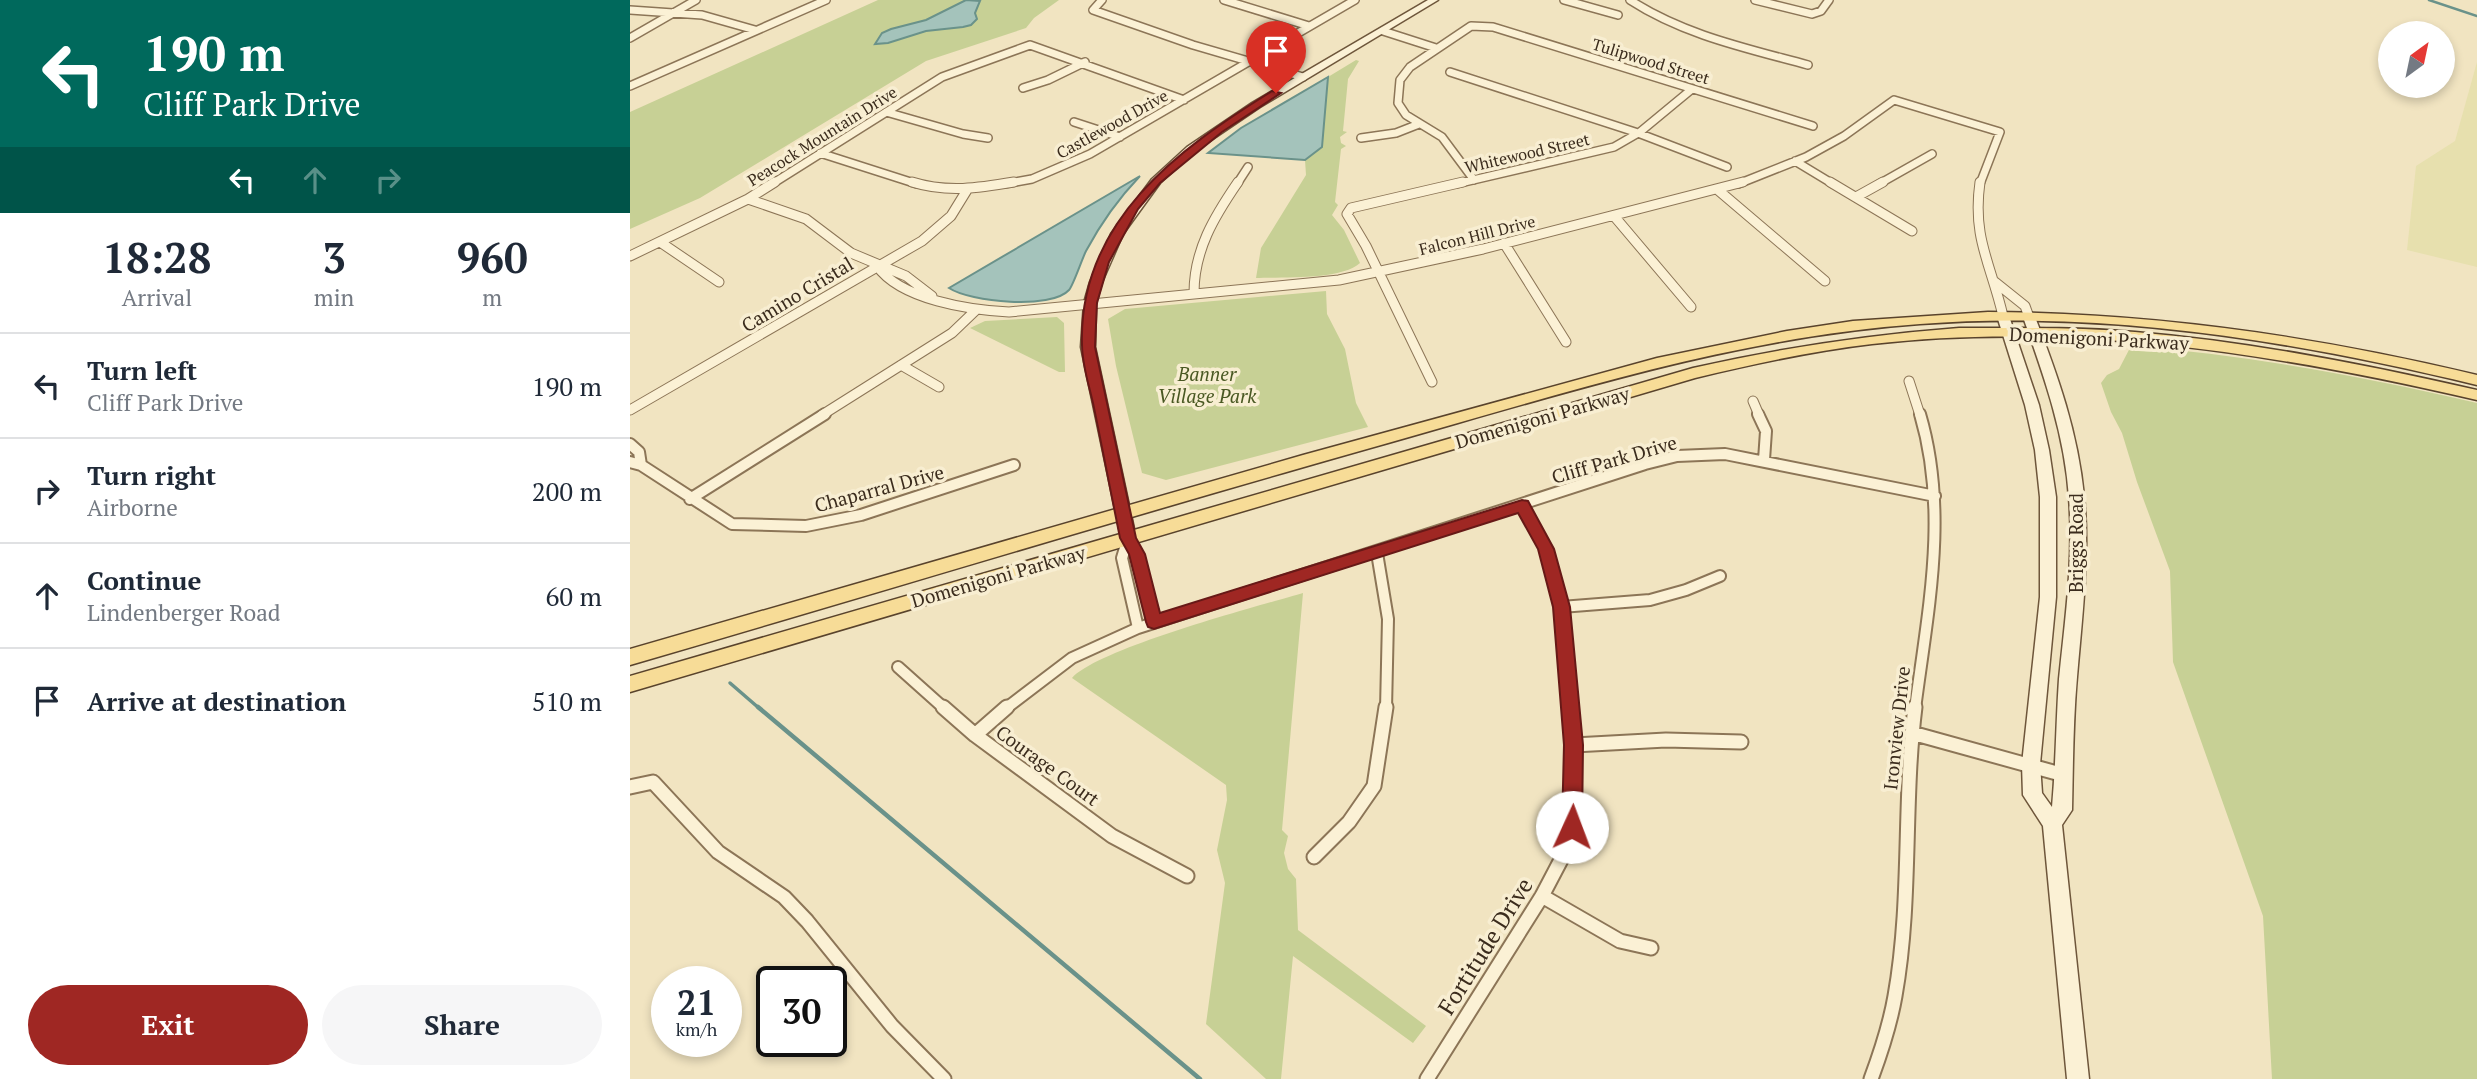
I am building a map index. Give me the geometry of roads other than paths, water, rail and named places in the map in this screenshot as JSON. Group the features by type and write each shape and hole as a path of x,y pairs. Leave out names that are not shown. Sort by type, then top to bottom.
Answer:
{"main road":[{"path":"1128,538 1088,347 1090,303 1103,262 1117,234 1156,181 1218,129 1434,0"},
{"name":"Briggs Road","path":"2003,316 2034,408 2048,497 2050,566 2031,764 2033,795 2052,823 2078,1079"},
{"name":"Domenigoni Parkway","path":"630,657 1124,512 1649,364 1797,332 1866,323 2029,317 2196,329 2279,340 2477,380"},
{"name":"Briggs Road","path":"2029,317 2054,383 2069,442 2077,498 2077,587 2068,681 2062,810 2052,823"},
{"name":"Domenigoni Parkway","path":"630,684 1707,370 1788,351 1943,334 2034,333 2137,338 2238,349 2354,368 2477,395"}],"street":[{"path":"630,38 696,0"},
{"path":"630,86 826,0"},
{"path":"1102,0 1093,10 1246,61 1255,68 1299,79"},
{"path":"1224,0 1310,26"},
{"name":"Castlewood Drive","path":"820,153 921,185 967,190 1010,184 1048,174 1120,137 1246,61 1355,0"},
{"path":"1564,0 1618,15"},
{"path":"1630,0 1652,17 1682,29 1808,65"},
{"path":"1755,0 1812,14 1821,10 1829,0"},
{"path":"630,8 716,18 755,30"},
{"name":"Tulipwood Street","path":"1436,48 1471,26 1493,27 1813,125"},
{"path":"1382,31 1436,48"},
{"name":"Peacock Mountain Drive","path":"630,256 748,199 953,72 1030,45 1085,62"},
{"path":"1436,48 1410,67 1400,80 1398,103 1406,116 1441,137 1474,180"},
{"path":"1023,89 1085,62 1184,100"},
{"path":"1450,72 1638,133 1727,167"},
{"name":"Whitewood Street","path":"1377,273 1366,246 1347,214 1351,208 1614,147 1638,133 1692,89"},
{"name":"Falcon Hill Drive","path":"748,199 801,217 833,242 877,266 884,276 914,292 976,310 1009,312 1339,280 1504,243 1717,190 1795,161 1844,136 1894,100 2000,132"},
{"path":"886,112 963,134 988,138"},
{"path":"1074,122 1120,137"},
{"path":"1361,138 1396,132 1419,124"},
{"name":"Briggs Road","path":"2000,132 1981,177 1976,209 1981,248 1995,282 2003,316"},
{"path":"1856,197 1931,154"},
{"path":"1795,161 1912,231"},
{"path":"1194,293 1192,275 1202,239 1248,167"},
{"name":"Camino Cristal","path":"630,410 736,351 932,234 951,216 967,190"},
{"path":"1717,190 1825,281"},
{"path":"1614,216 1691,307"},
{"path":"660,242 719,282"},
{"path":"1504,243 1566,342"},
{"path":"1377,273 1409,331 1432,382"},
{"name":"Briggs Road","path":"1995,282 2025,306 2029,317"},
{"path":"690,499 952,333 976,310"},
{"path":"901,365 939,387"},
{"name":"Ironview Drive","path":"1871,1079 1883,1050 1898,978 1912,733 1933,589 1935,496 1930,452 1909,381"},
{"path":"1752,401 1766,431 1764,460"},
{"name":"Chaparral Drive","path":"630,444 639,452 642,465"},
{"name":"Cliff Park Drive","path":"975,735 1025,691 1072,658 1138,628 1522,506 1645,464 1677,456 1725,454 1764,460 1935,496"},
{"name":"Chaparral Drive","path":"630,462 642,465 690,499 732,524 806,526 861,515 1014,466"},
{"name":"Fortitude Drive","path":"1427,1079 1542,897 1563,856 1572,827 1574,745 1561,607 1546,549 1522,506"},
{"path":"1128,538 1137,554 1154,622"},
{"path":"1128,538 1122,558 1138,628"},
{"path":"1314,857 1349,822 1374,786 1386,707 1388,619 1377,552"},
{"path":"1561,607 1650,600 1720,576"},
{"name":"Courage Court","path":"898,667 975,735 1112,836 1187,876"},
{"path":"1912,733 2064,775"},
{"path":"1574,745 1666,740 1741,741"},
{"path":"630,787 653,782 718,852 784,897 807,920 892,1026 944,1079"},
{"path":"1542,897 1620,941 1651,948"}],"water":[{"path":"966,0 980,1 975,13 977,19 971,25 926,31 888,43 875,44 882,33 926,20"},
{"path":"1328,77 1322,147 1305,160 1208,153 1241,128"},
{"path":"1140,176 1104,221 1086,251 1071,288 1060,296 1046,300 1010,302 974,297 949,288"}],"waterway":[{"path":"2429,0 2477,16"},
{"path":"730,683 760,709"},
{"path":"758,707 1200,1079"}],"park label":[{"name":"Banner Village Park","path":"1207,384"}]}
